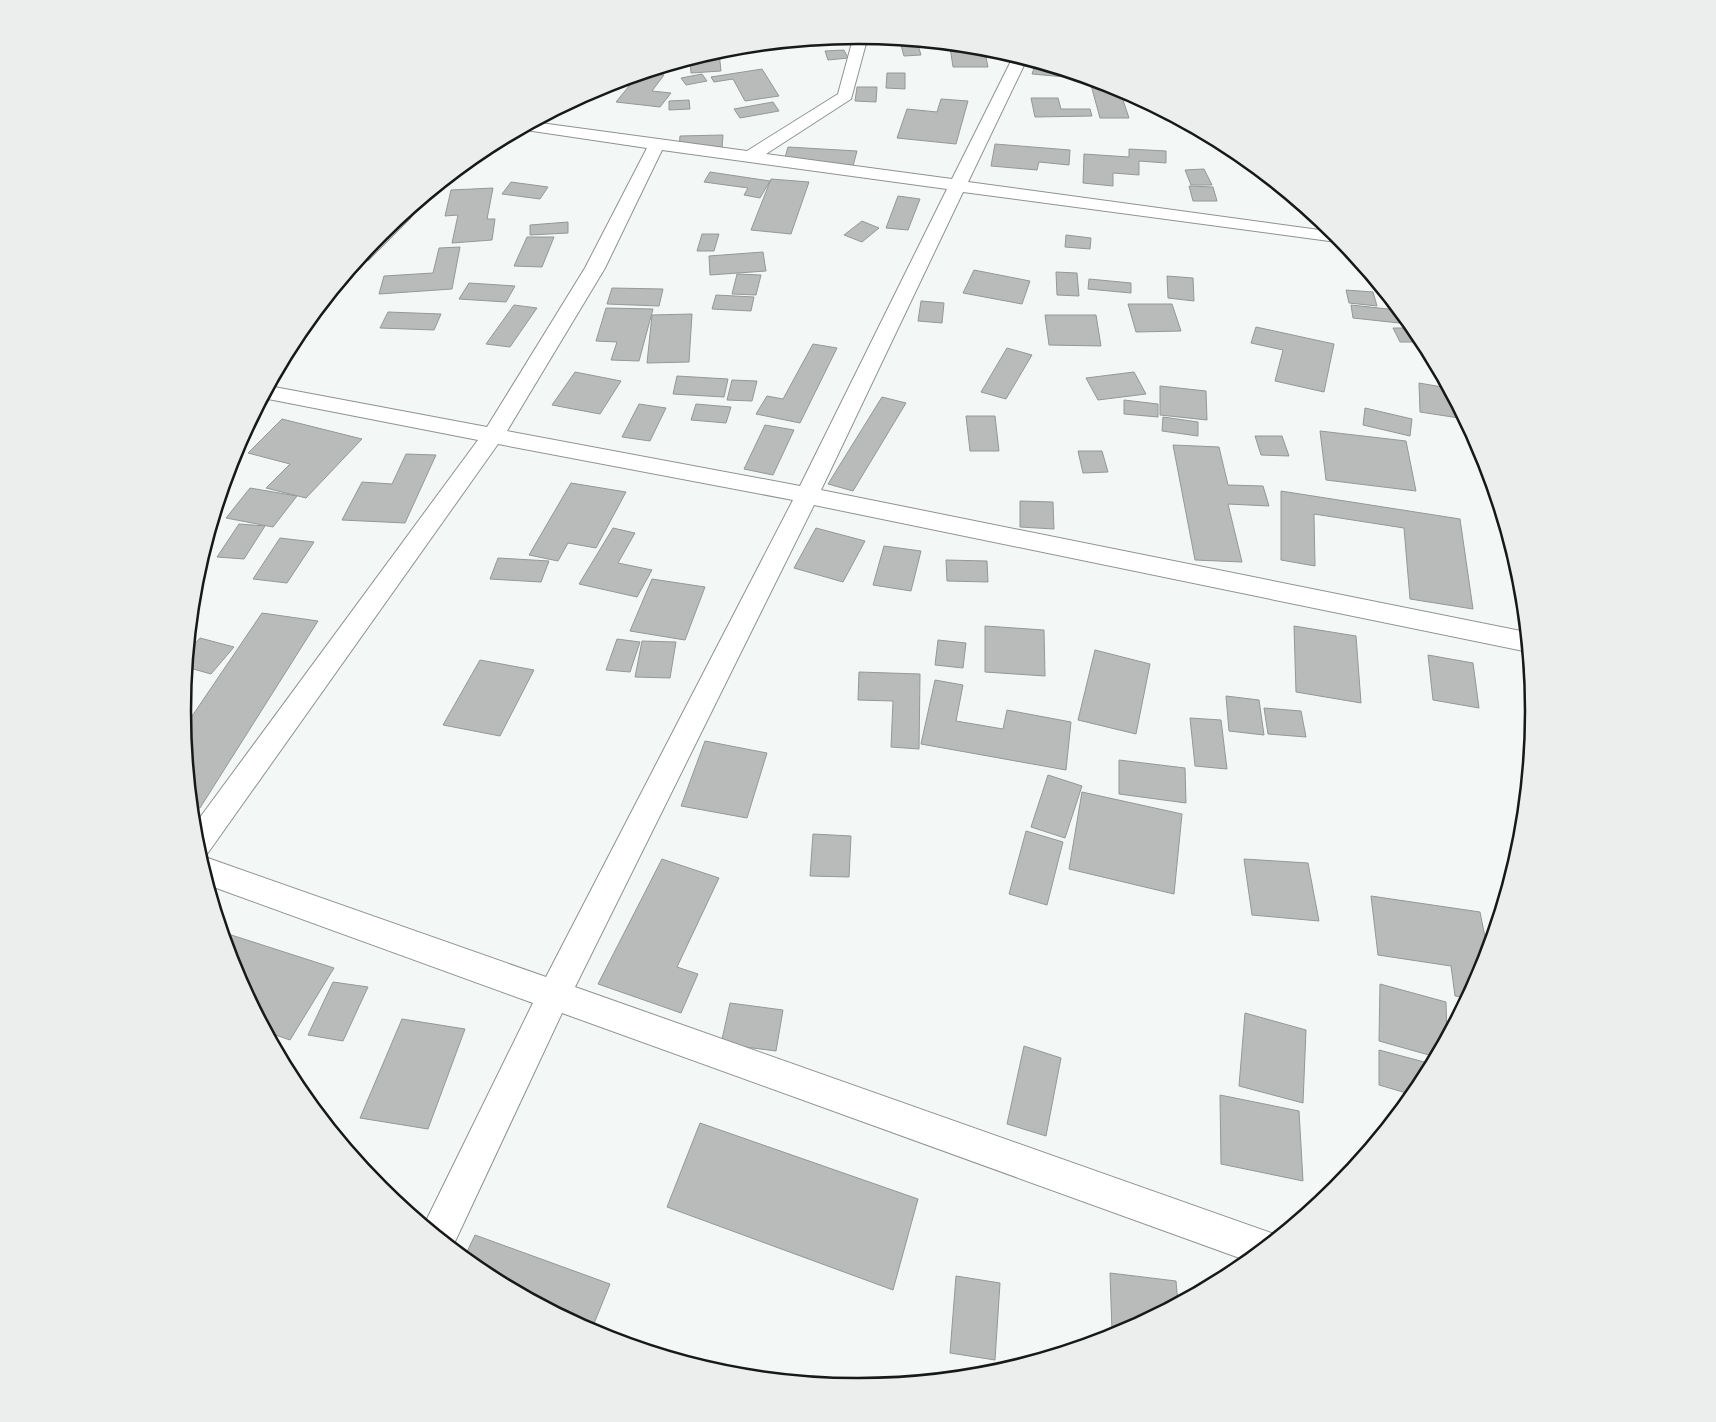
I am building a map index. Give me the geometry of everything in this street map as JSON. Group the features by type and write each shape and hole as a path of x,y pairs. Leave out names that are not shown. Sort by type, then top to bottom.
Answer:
{"street":[{"path":"751,156 845,96 859,44"},
{"path":"441,1231 554,995 807,495 1017,63"},
{"path":"535,127 959,184 1327,236"},
{"path":"203,837 492,435 595,268 657,144"},
{"path":"272,393 807,495 1522,641"},
{"path":"211,873 1257,1245"}],"building":[{"path":"901,45 918,47 921,55 904,56"},
{"path":"844,50 848,58 828,60 825,51"},
{"path":"950,50 986,57 988,67 953,67"},
{"path":"720,59 721,71 691,73 690,65"},
{"path":"1034,67 1065,77 1065,77 1032,74"},
{"path":"762,69 779,96 745,101 733,79 714,82 711,77"},
{"path":"887,73 905,73 905,89 886,88"},
{"path":"658,74 664,75 652,91 671,93 660,107 616,102 631,84"},
{"path":"702,74 707,81 686,85 681,78"},
{"path":"857,87 877,87 876,102 855,101"},
{"path":"1091,87 1123,99 1129,118 1100,118"},
{"path":"1031,98 1058,98 1061,109 1090,109 1092,116 1035,117"},
{"path":"941,99 968,101 956,144 897,138 907,109 937,112"},
{"path":"689,100 690,109 669,110 669,101"},
{"path":"773,102 779,111 740,118 734,109"},
{"path":"723,135 722,148 679,148 680,136"},
{"path":"995,144 1070,150 1069,165 1039,162 1037,170 991,166"},
{"path":"788,147 857,151 853,166 784,161"},
{"path":"1129,149 1166,151 1166,163 1139,161 1139,175 1113,173 1113,186 1083,183 1084,154 1129,157"},
{"path":"1204,169 1212,185 1191,185 1185,170"},
{"path":"710,172 770,181 760,198 744,195 748,188 704,182"},
{"path":"771,179 809,182 791,234 751,230"},
{"path":"511,182 548,187 540,199 502,194"},
{"path":"1189,186 1213,187 1217,201 1193,201"},
{"path":"493,188 487,219 495,219 492,240 452,243 458,215 445,216 451,190"},
{"path":"898,196 920,199 908,230 886,228"},
{"path":"862,221 879,228 862,242 844,235"},
{"path":"568,222 568,233 530,235 530,225"},
{"path":"702,234 719,234 714,251 697,251"},
{"path":"1066,235 1091,238 1090,249 1065,247"},
{"path":"527,237 554,237 542,267 514,266"},
{"path":"460,247 452,289 379,294 384,276 433,273 439,248"},
{"path":"763,252 766,271 710,275 709,256"},
{"path":"974,270 1030,281 1022,304 963,293"},
{"path":"1056,272 1077,273 1079,296 1057,295"},
{"path":"737,274 761,275 756,295 732,294"},
{"path":"1167,276 1193,278 1194,301 1168,298"},
{"path":"1089,279 1131,283 1131,293 1088,289"},
{"path":"469,283 515,286 506,302 459,299"},
{"path":"612,288 663,289 659,306 607,304"},
{"path":"1346,290 1373,292 1377,306 1349,303"},
{"path":"716,295 754,297 751,311 712,309"},
{"path":"921,301 944,303 942,323 918,321"},
{"path":"1128,304 1172,304 1181,331 1136,332"},
{"path":"514,305 537,308 510,347 486,344"},
{"path":"1351,305 1390,309 1399,323 1353,318"},
{"path":"606,308 653,309 639,361 611,360 617,342 596,341"},
{"path":"388,312 441,314 434,330 380,328"},
{"path":"692,314 689,362 647,363 652,315"},
{"path":"1045,315 1096,315 1101,346 1049,345"},
{"path":"1256,327 1334,344 1324,392 1275,381 1283,350 1251,343"},
{"path":"1393,328 1404,328 1414,342 1400,342"},
{"path":"813,344 837,348 800,423 756,414 767,396 783,399"},
{"path":"1007,348 1032,355 1006,399 981,392"},
{"path":"575,372 621,381 600,414 552,405"},
{"path":"1134,372 1146,394 1098,400 1086,378"},
{"path":"677,376 728,379 724,397 673,394"},
{"path":"732,380 757,381 752,401 727,400"},
{"path":"1419,383 1441,387 1457,418 1420,412"},
{"path":"1160,386 1206,391 1207,420 1160,415"},
{"path":"882,397 906,403 853,491 828,484"},
{"path":"1124,400 1158,404 1158,417 1124,414"},
{"path":"639,404 666,408 650,441 622,437"},
{"path":"696,404 731,407 726,423 691,420"},
{"path":"1365,408 1412,419 1410,436 1363,425"},
{"path":"966,416 995,416 999,451 970,451"},
{"path":"1163,417 1198,422 1198,436 1162,431"},
{"path":"282,419 362,439 306,498 266,488 290,464 248,453"},
{"path":"765,425 794,430 773,475 744,469"},
{"path":"1320,431 1406,441 1416,491 1326,480"},
{"path":"1255,436 1282,436 1289,456 1261,455"},
{"path":"1173,445 1219,447 1228,485 1263,486 1269,506 1228,504 1242,562 1195,560"},
{"path":"1078,451 1102,451 1108,472 1083,473"},
{"path":"406,454 436,455 405,523 342,520 362,482 392,484"},
{"path":"571,483 626,492 596,548 568,543 558,561 529,555"},
{"path":"250,488 297,496 273,527 226,518"},
{"path":"1281,491 1460,519 1473,609 1410,599 1404,528 1314,514 1315,566 1281,560"},
{"path":"1020,501 1053,502 1054,529 1020,527"},
{"path":"239,524 265,526 244,559 217,557"},
{"path":"613,528 635,533 618,563 652,570 637,597 579,584"},
{"path":"816,528 865,541 843,582 794,568"},
{"path":"280,538 314,542 287,583 253,579"},
{"path":"884,546 921,551 911,591 873,585"},
{"path":"498,558 549,561 541,582 490,579"},
{"path":"946,560 987,561 988,582 947,581"},
{"path":"652,579 705,587 685,640 630,631"},
{"path":"262,613 318,621 200,808 198,808 196,798 191,717"},
{"path":"985,626 1044,630 1045,676 985,672"},
{"path":"1294,626 1356,636 1361,703 1296,692"},
{"path":"200,638 234,647 211,674 192,669 194,644"},
{"path":"617,639 640,642 630,672 606,670"},
{"path":"938,640 966,643 963,668 935,665"},
{"path":"642,641 676,642 670,678 635,677"},
{"path":"1095,650 1150,664 1136,734 1078,720"},
{"path":"1428,655 1473,663 1479,708 1433,700"},
{"path":"480,660 534,670 500,736 443,725"},
{"path":"859,672 920,674 919,749 891,747 893,701 858,700"},
{"path":"935,680 963,685 956,721 1003,729 1007,710 1071,722 1066,770 921,744"},
{"path":"1226,696 1259,700 1264,735 1229,731"},
{"path":"1264,708 1301,711 1306,737 1268,734"},
{"path":"1190,718 1221,720 1227,769 1195,766"},
{"path":"705,741 767,753 747,818 681,806"},
{"path":"1119,760 1185,768 1186,803 1119,794"},
{"path":"1048,775 1082,786 1065,838 1031,827"},
{"path":"1082,792 1182,814 1174,894 1069,869"},
{"path":"1026,831 1063,842 1047,905 1009,894"},
{"path":"813,834 851,836 849,877 810,876"},
{"path":"662,859 719,878 677,967 698,974 681,1013 598,984"},
{"path":"1244,859 1308,863 1319,921 1252,915"},
{"path":"1371,896 1480,912 1485,938 1460,997 1455,996 1451,966 1378,955"},
{"path":"230,934 334,968 290,1040 275,1035 242,966"},
{"path":"333,982 368,987 343,1041 308,1035"},
{"path":"1380,984 1446,1002 1447,1024 1430,1055 1379,1041"},
{"path":"730,1003 783,1010 776,1051 721,1044"},
{"path":"1245,1013 1306,1030 1303,1103 1239,1086"},
{"path":"402,1019 465,1029 428,1129 360,1118"},
{"path":"1024,1046 1061,1058 1046,1136 1007,1124"},
{"path":"1379,1050 1425,1062 1405,1093 1379,1085"},
{"path":"1220,1095 1299,1111 1303,1181 1221,1164"},
{"path":"700,1123 918,1199 893,1290 667,1207"},
{"path":"475,1235 610,1284 594,1323 524,1289 467,1251"},
{"path":"1110,1273 1176,1281 1177,1296 1112,1327"},
{"path":"956,1276 1000,1283 995,1360 950,1353"}]}
